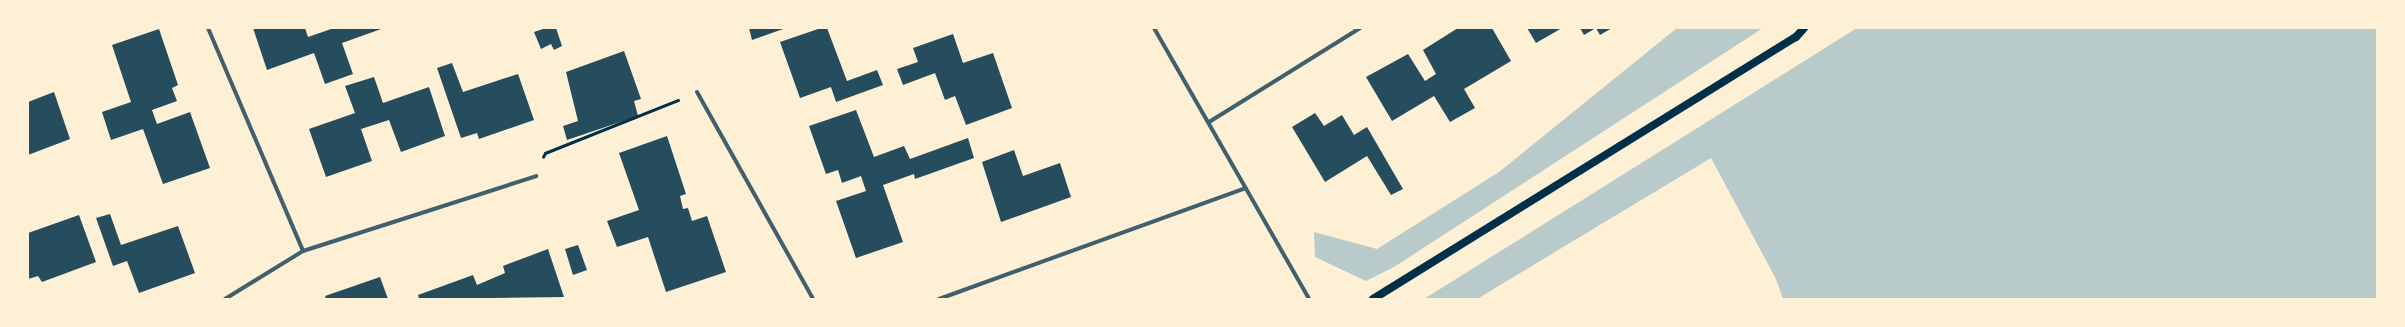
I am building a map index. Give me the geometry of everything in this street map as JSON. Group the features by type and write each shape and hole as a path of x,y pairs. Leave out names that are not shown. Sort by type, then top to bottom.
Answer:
{"main road":[{"path":"1373,299 1796,37 1804,28"}],"street":[{"path":"208,28 303,251"},
{"path":"1154,28 1210,122 1309,299"},
{"path":"1210,122 1360,28"},
{"path":"697,92 813,299"},
{"path":"225,299 303,251 536,176"},
{"path":"939,299 1246,188"}],"path":[{"path":"536,176 545,153 697,92"}],"shaded area":[{"path":"1677,28 1763,28 1394,267 1366,281 1315,257 1314,232 1377,249 1499,172"},
{"path":"1857,28 2377,28 2377,299 1783,299 1776,279 1711,158 1477,299 1424,299"}],"building":[{"path":"253,28 305,28 308,37 334,28 384,28 342,43 353,74 325,84 314,53 267,70"},
{"path":"546,28 556,28 562,46 554,50 551,44 541,49 534,32"},
{"path":"749,28 786,28 752,40"},
{"path":"821,28 827,28 847,81 877,70 883,85 836,102 831,87 800,98 780,42"},
{"path":"1458,28 1492,28 1511,61 1464,89 1475,108 1450,122 1434,96 1392,121 1366,77 1408,54 1425,81 1436,74 1423,50"},
{"path":"1527,28 1562,28 1536,43"},
{"path":"1580,28 1596,28 1584,35"},
{"path":"1596,28 1612,28 1600,35"},
{"path":"159,29 178,85 172,88 177,101 152,110 157,124 190,112 210,168 163,184 143,129 111,140 102,112 131,102 112,45"},
{"path":"953,34 963,63 993,53 1012,108 966,125 955,96 945,100 935,73 903,85 897,69 918,62 913,48"},
{"path":"624,51 641,99 634,101 638,116 567,140 563,126 578,121 566,72"},
{"path":"452,63 463,92 518,74 534,120 479,139 477,133 461,138 437,68"},
{"path":"374,77 383,103 429,87 445,136 401,152 389,120 361,129 372,161 326,177 309,129 355,113 345,86"},
{"path":"54,92 70,139 28,155 28,102"},
{"path":"856,110 874,157 904,146 910,159 968,138 974,158 915,179 914,174 883,185 903,242 856,258 836,201 866,191 861,176 842,183 838,170 826,174 809,126"},
{"path":"1315,113 1324,126 1342,115 1354,135 1367,127 1403,189 1391,195 1367,156 1325,182 1292,127"},
{"path":"667,136 686,194 680,196 683,209 688,208 692,221 707,216 726,272 666,292 648,237 617,247 607,221 639,210 619,153"},
{"path":"1014,150 1023,176 1060,163 1071,197 1001,222 982,162"},
{"path":"110,214 121,245 178,226 195,273 139,293 127,261 113,266 96,218"},
{"path":"79,215 96,262 42,282 38,276 28,279 28,233"},
{"path":"578,245 587,270 573,275 565,249"},
{"path":"548,249 564,297 419,299 418,295 473,275 477,285 505,273 503,266"},
{"path":"380,277 388,299 326,299 325,296"}]}
